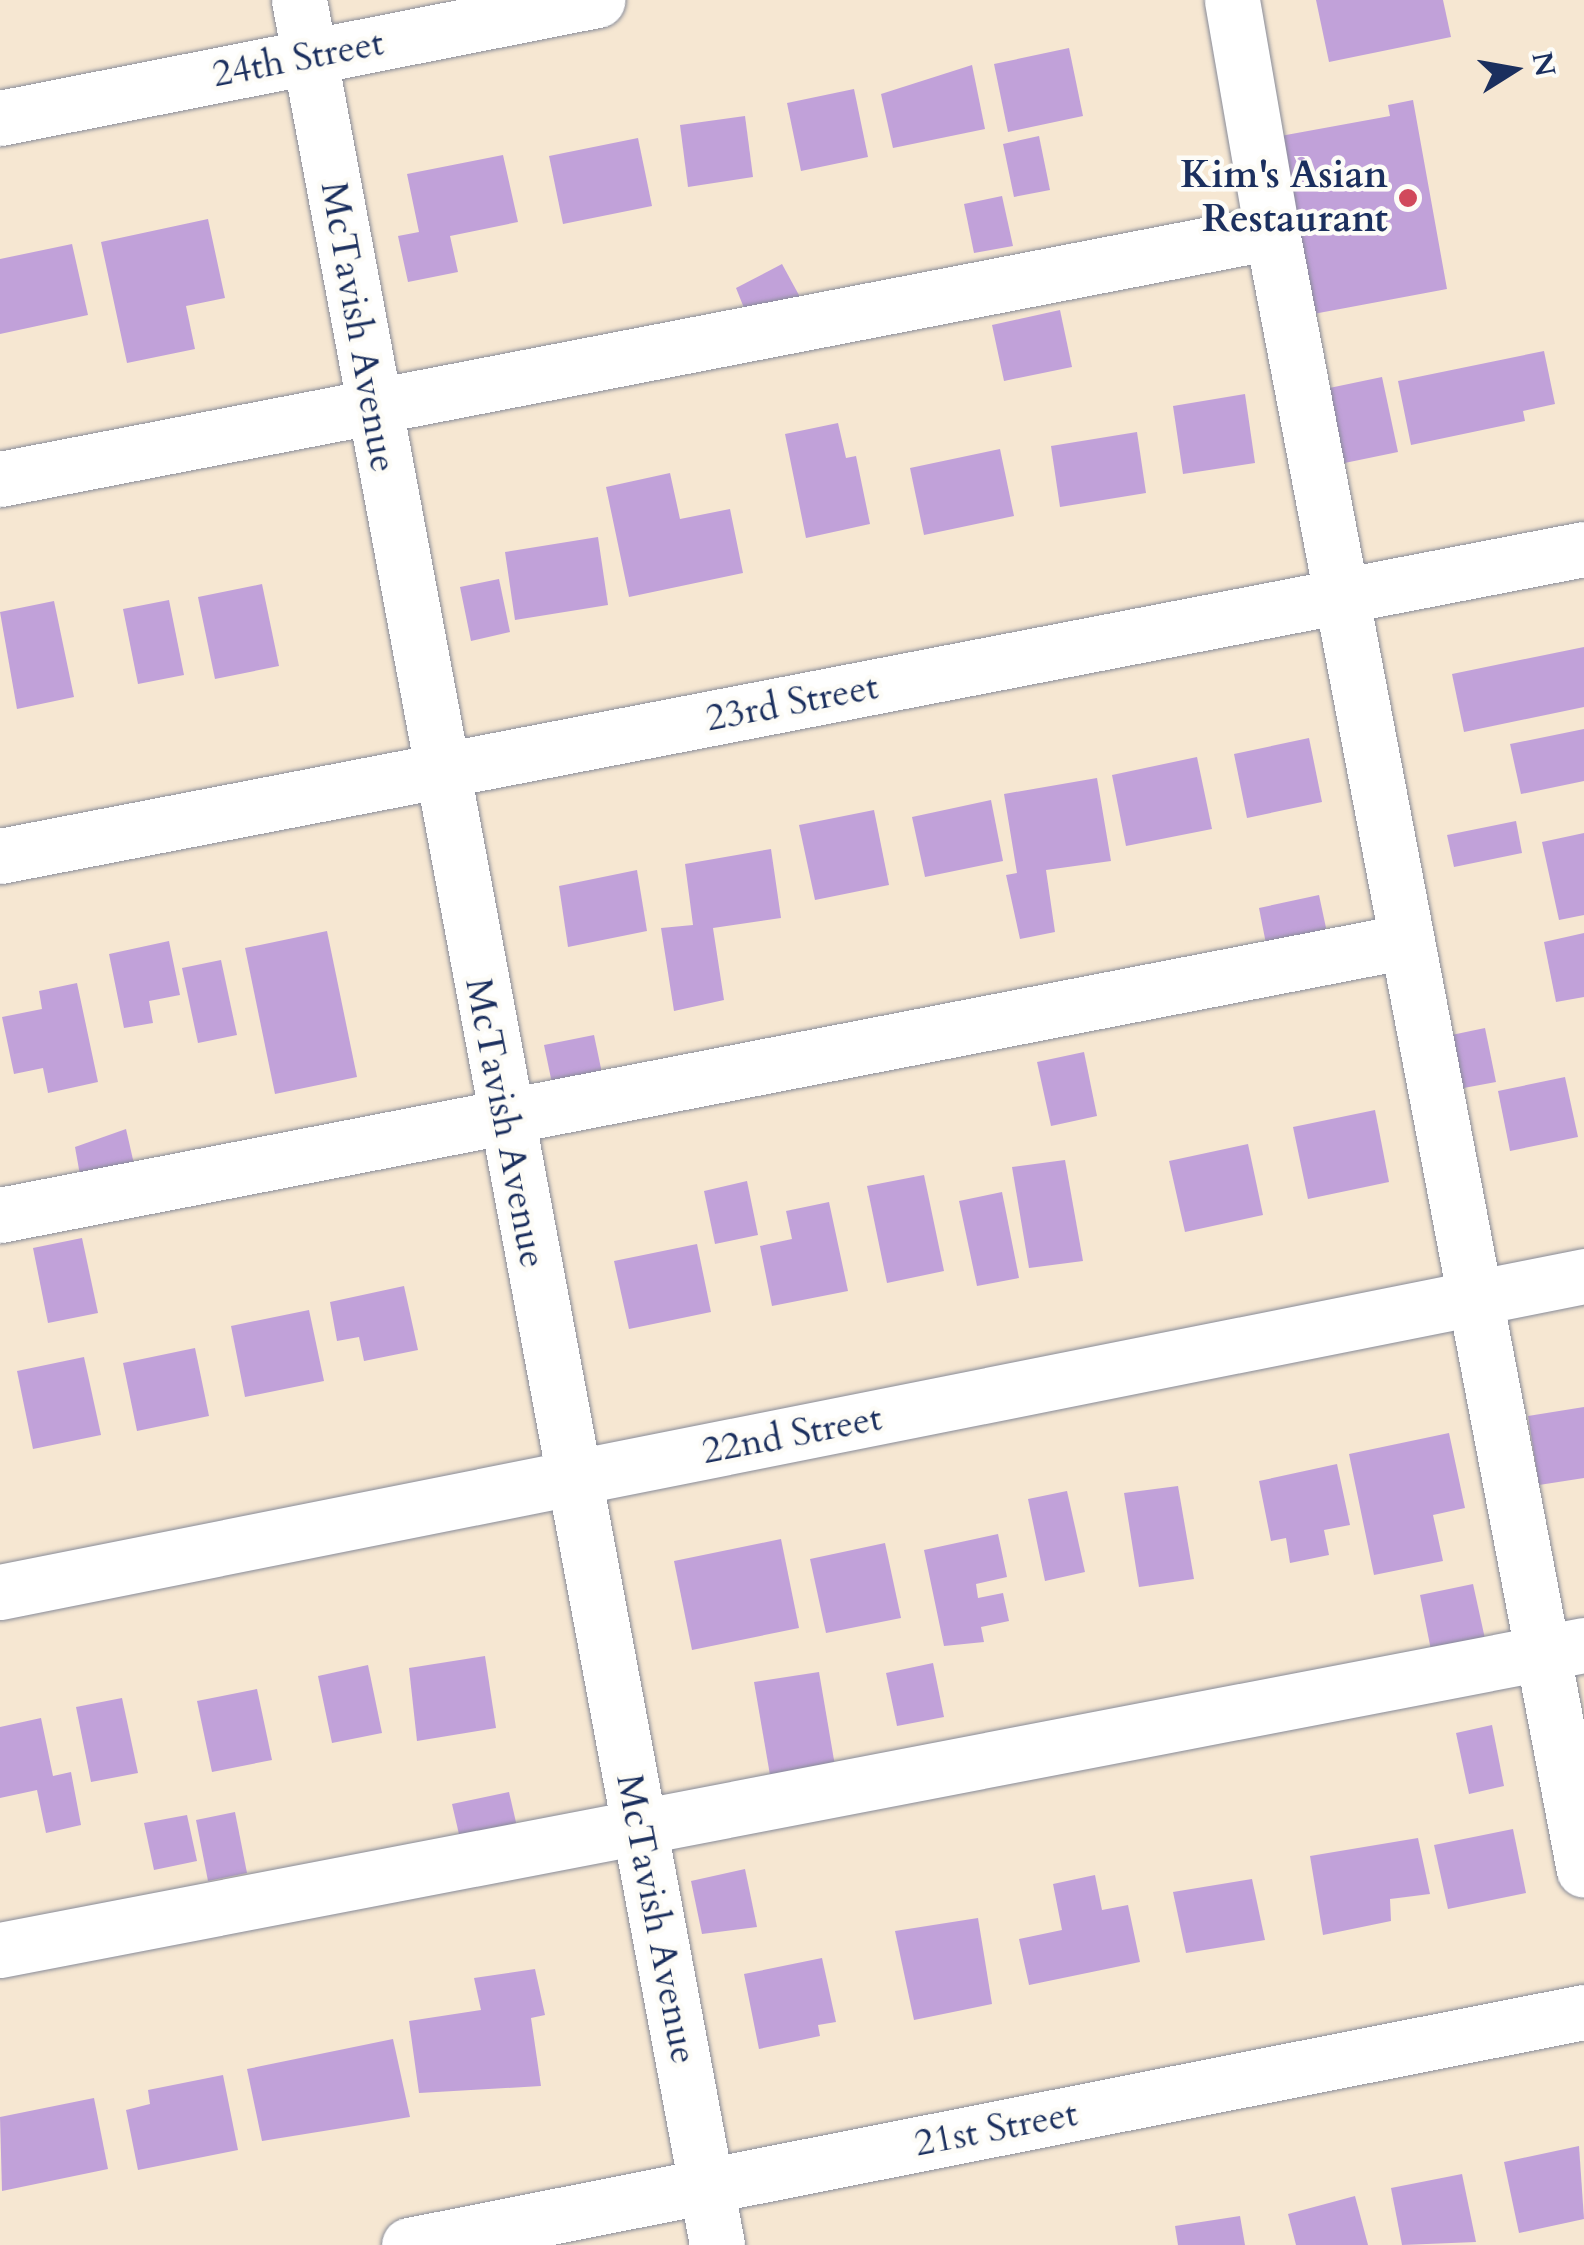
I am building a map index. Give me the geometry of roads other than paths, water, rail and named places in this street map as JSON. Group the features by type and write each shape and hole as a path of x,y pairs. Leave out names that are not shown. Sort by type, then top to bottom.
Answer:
{"street":[{"name":"McTavish Avenue","path":"299,0 436,770 718,2245"},
{"name":"24th Street","path":"0,118 597,0"},
{"path":"1232,0 1272,232 1475,1297 1563,1648 1584,1870"},
{"path":"0,479 1272,232"},
{"name":"23rd Street","path":"0,856 1342,599 1584,549"},
{"path":"0,1215 503,1112 1407,941"},
{"name":"22nd Street","path":"0,1592 1584,1276"},
{"path":"0,1950 1563,1648"},
{"name":"21st Street","path":"409,2245 1584,2012"}],"place":[{"name":"Kim's Asian Restaurant","path":"1408,198"}]}
